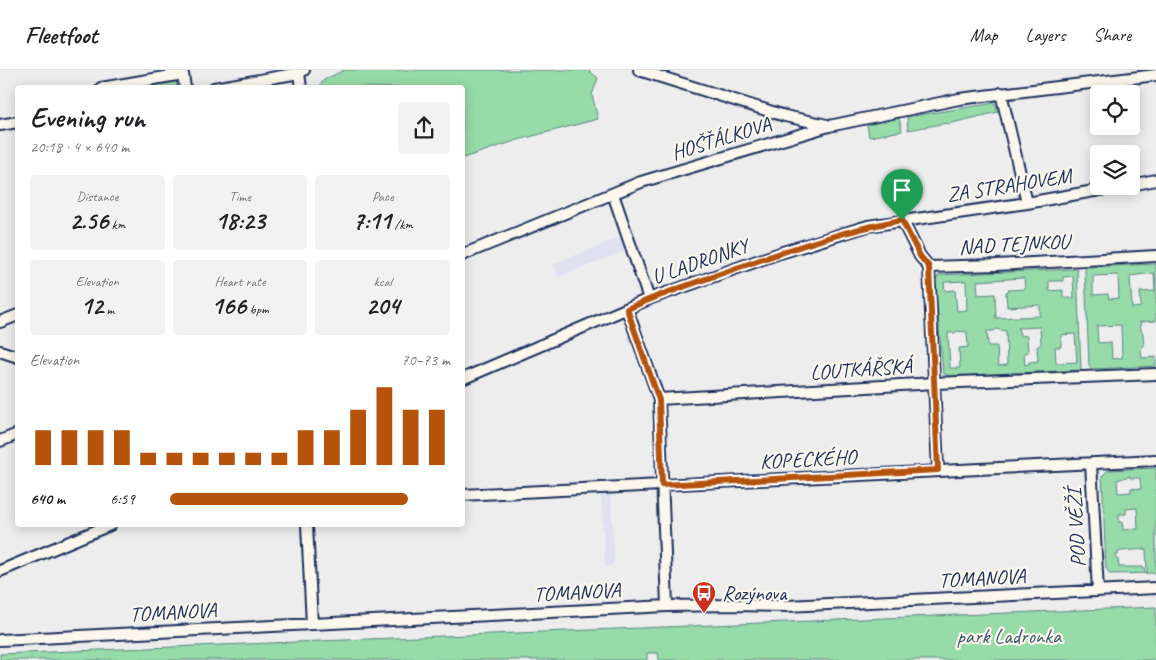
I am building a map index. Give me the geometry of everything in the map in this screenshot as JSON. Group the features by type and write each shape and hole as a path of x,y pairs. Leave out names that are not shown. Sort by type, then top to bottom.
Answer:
{"street":[{"path":"639,70 785,116 829,126"},
{"path":"230,85 302,71 301,85"},
{"path":"119,85 183,74 185,85"},
{"name":"HOŠŤÁLKOVA","path":"465,254 641,182 829,126 928,104 1156,74"},
{"path":"1001,93 1027,203"},
{"path":"0,125 15,122"},
{"path":"1140,183 1156,180"},
{"name":"ZA STRAHOVEM","path":"902,220 1027,203 1090,192"},
{"path":"613,194 649,299"},
{"name":"U LADRONKY","path":"465,378 649,299 780,253 868,226 902,220"},
{"name":"NAD TEJNKOU","path":"902,220 920,256 929,267 1156,256"},
{"path":"929,267 938,470"},
{"path":"627,309 659,400 668,606"},
{"path":"0,322 15,316"},
{"path":"0,351 15,356"},
{"name":"LOUTKÁŘSKÁ","path":"659,400 935,383 1156,374"},
{"path":"0,441 15,435"},
{"name":"KOPECKÉHO","path":"465,495 1156,460"},
{"name":"POD VĚŽÍ","path":"1091,463 1098,591"},
{"path":"0,570 105,527"},
{"path":"307,527 312,624"},
{"name":"TOMANOVA","path":"0,640 668,606 787,606 1156,588"}],"shaded area":[{"path":"621,237 626,251 558,277 553,264"},
{"path":"601,494 611,494 614,564 605,567"}],"green space":[{"path":"344,70 588,70 598,78 592,95 598,119 518,140 465,157 465,85 320,85 324,80"},
{"path":"176,79 177,85 145,85"},
{"path":"995,103 998,112 948,124 908,130 907,117"},
{"path":"899,118 902,131 869,137 867,124"},
{"path":"1156,264 1156,321 1140,322 1144,346 1141,349 1142,358 1156,357 1156,366 1091,369 1089,365 1085,270 1087,267","holes":["1154,273 1155,291 1140,292 1141,307 1132,308 1130,276","1118,275 1119,298 1109,299 1108,294 1093,295 1093,276","1121,325 1122,358 1112,359 1111,342 1098,343 1097,326"]},
{"path":"1077,269 1081,370 950,376 943,373 935,281 939,275","holes":["1073,276 1074,298 1063,298 1063,290 1049,291 1049,281 1063,281 1063,277","1024,278 1025,289 1008,290 1006,292 1007,307 1040,305 1040,316 996,318 995,294 978,295 977,281","966,281 967,310 957,311 955,290 945,291 944,282","1040,327 1041,344 1037,347 1038,361 1029,362 1029,364 1025,365 1024,353 1028,352 1027,336 1020,335 1018,328","996,329 1006,331 1007,365 998,366 997,346 988,346 987,331 994,331","957,331 967,332 968,347 959,348 960,368 950,368 948,333 955,333","1075,334 1077,362 1056,363 1055,347 1061,347 1061,335"]},
{"path":"1156,468 1156,573 1110,574 1106,568 1102,476 1108,470","holes":["1130,476 1130,478 1140,478 1141,489 1131,488 1131,492 1118,493 1117,480","1137,508 1138,529 1123,530 1122,522 1119,522 1119,514 1126,514 1126,509","1146,549 1147,572 1142,567 1119,567 1118,559 1115,556 1121,551"]},
{"name":"park Ladronka","path":"1156,607 1156,660 659,660 658,653 647,653 647,660 0,660 0,654"}],"place":[{"name":"Rozýnova","path":"704,614"}],"route":[{"path":"902,220 920,256 929,267 938,470 662,485 659,400 627,309 649,299 780,253 868,226 902,220"}]}
